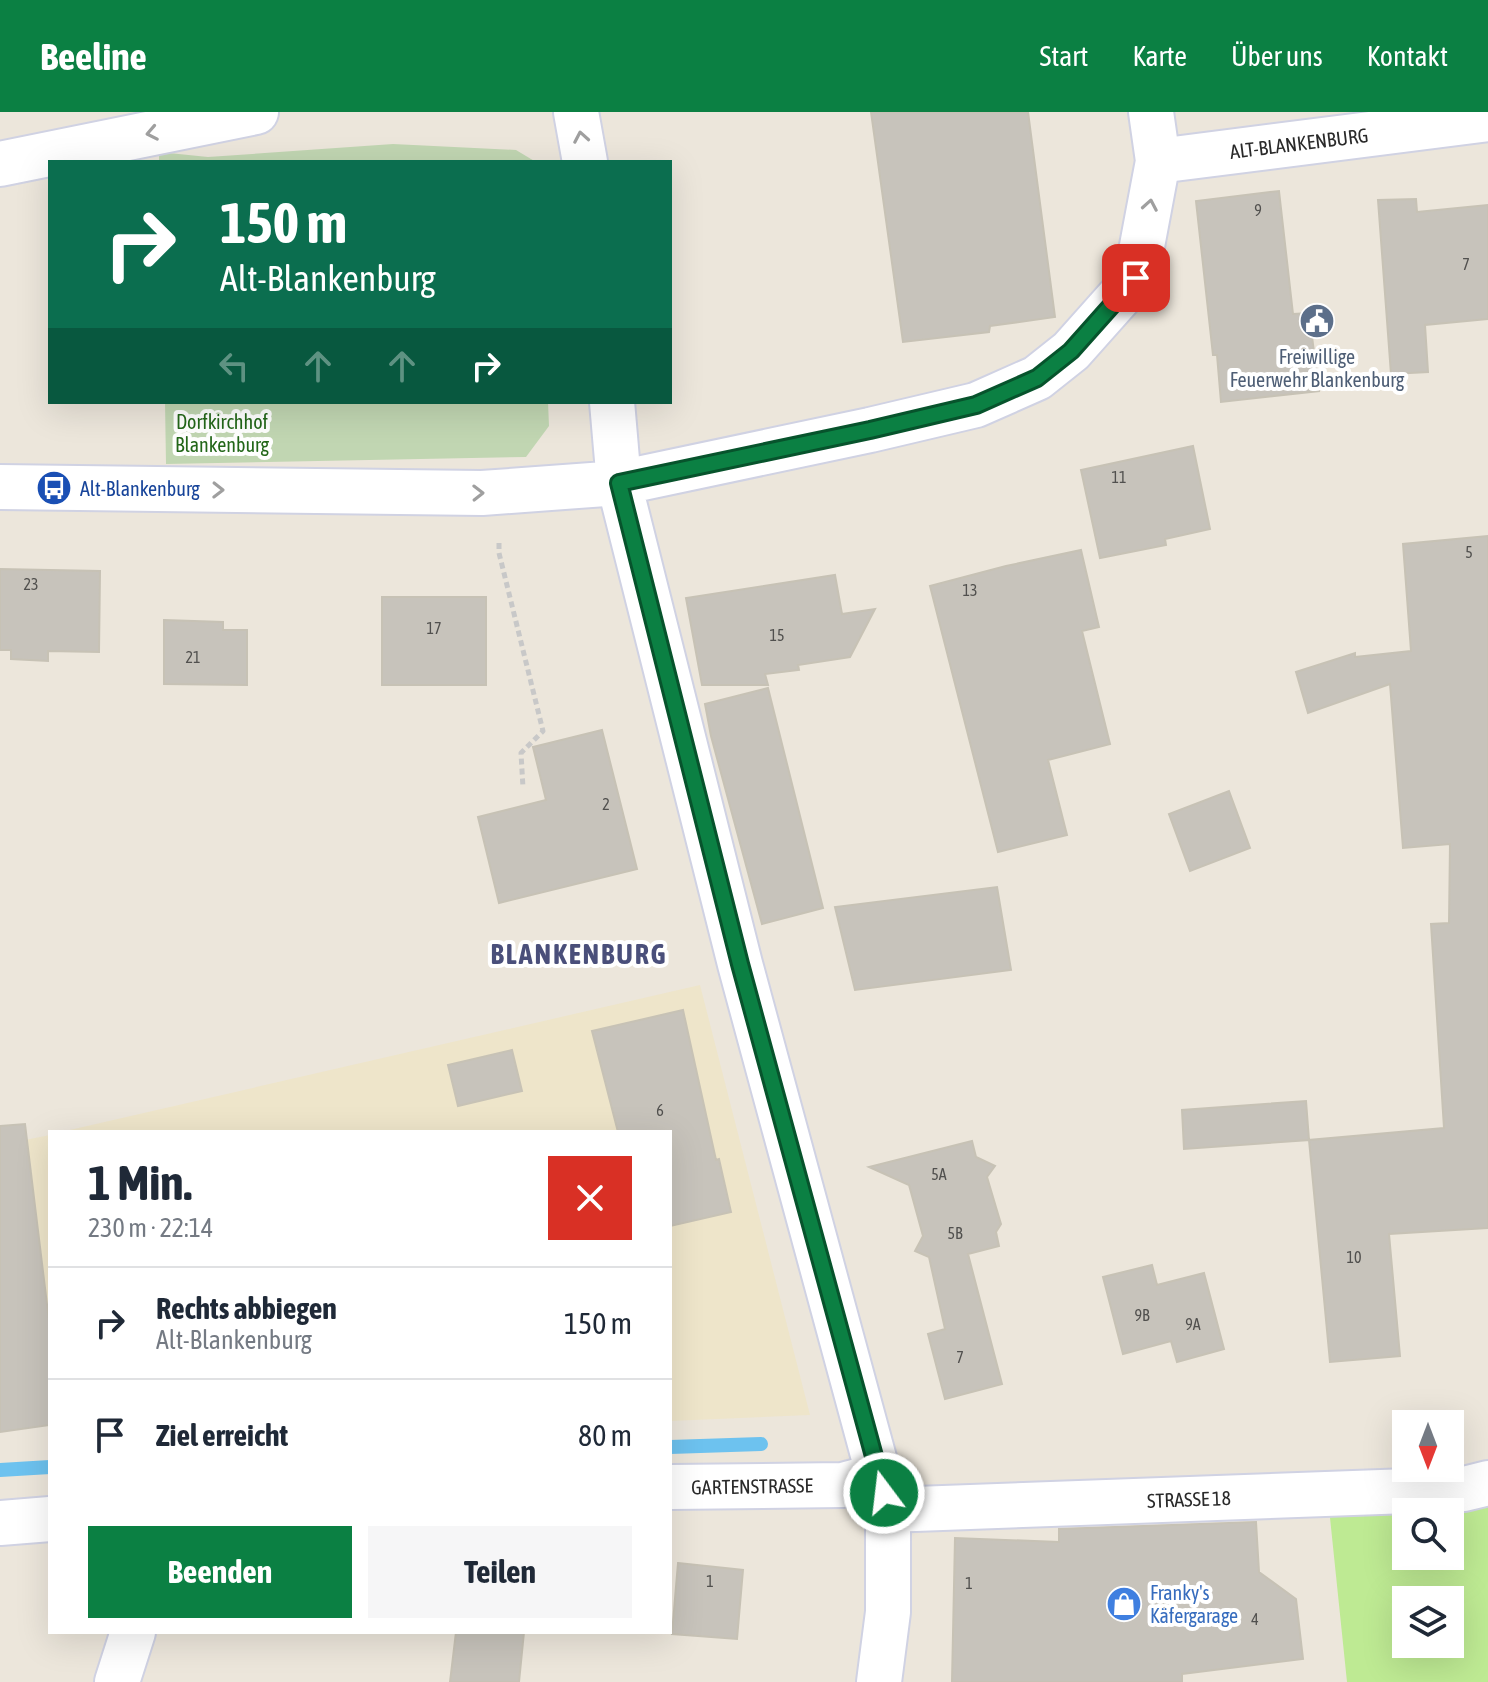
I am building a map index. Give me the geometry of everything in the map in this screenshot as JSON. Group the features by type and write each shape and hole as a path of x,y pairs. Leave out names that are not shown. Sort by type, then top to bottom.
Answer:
{"street":[{"path":"0,164 256,112"},
{"path":"576,112 585,160"},
{"path":"0,487 482,493 619,483 976,405 1037,378 1071,351 1136,278 1158,161 1151,112"},
{"name":"ALT-BLANKENBURG","path":"1158,161 1488,119"},
{"path":"612,404 619,483 740,964 884,1493 888,1612 879,1682"},
{"name":"STRASSE 18","path":"884,1493 1464,1489 1488,1483"},
{"name":"GARTENSTRASSE","path":"672,1487 843,1485 884,1493"},
{"path":"0,1523 48,1519"},
{"path":"117,1682 132,1634"}],"path":[{"path":"499,543 543,731 521,753 523,788"}],"shaded area":[{"path":"700,985 810,1415 672,1421 672,1130 70,1130"},
{"path":"48,1135 48,1314 25,1140"}],"green space":[{"path":"393,144 516,150 533,160 159,160 159,152 208,157"},
{"name":"Dorfkirchhof Blankenburg","path":"165,404 548,404 549,426 526,457 166,464"},
{"path":"1488,1498 1488,1682 1347,1682 1329,1508 1392,1504 1392,1570 1464,1570 1464,1500"}],"building":[{"path":"871,112 1028,112 1055,317 990,326 989,332 903,342"},
{"path":"1279,191 1293,314 1309,313 1319,391 1221,402 1196,201"},
{"path":"1416,199 1417,212 1488,205 1488,319 1425,325 1428,372 1391,374 1378,200"},
{"path":"1193,446 1210,529 1165,539 1166,545 1100,558 1081,470"},
{"path":"1488,536 1488,1228 1389,1234 1400,1356 1330,1362 1309,1140 1444,1128 1431,924 1449,923 1450,844 1403,848 1390,684 1308,713 1296,672 1355,653 1355,657 1411,651 1403,544"},
{"path":"1081,550 1099,627 1082,631 1110,744 1048,760 1067,835 998,852 930,586"},
{"path":"0,569 100,571 99,652 48,651 48,661 11,659 11,650 0,650"},
{"path":"835,575 842,614 875,609 850,657 798,665 799,670 765,674 768,685 702,685 686,598"},
{"path":"382,597 486,597 486,685 382,685"},
{"path":"164,620 223,622 223,630 247,630 247,685 164,684"},
{"path":"768,688 823,908 762,924 705,704"},
{"path":"602,730 637,869 499,903 478,817 546,800 533,747"},
{"path":"1229,791 1250,848 1190,871 1169,814"},
{"path":"997,887 1011,970 855,990 835,907"},
{"path":"683,1010 716,1160 719,1159 731,1212 672,1226 672,1130 617,1130 592,1031"},
{"path":"512,1050 522,1091 458,1106 448,1065"},
{"path":"1306,1101 1309,1140 1184,1149 1182,1110"},
{"path":"25,1124 48,1313 48,1425 0,1432 0,1126"},
{"path":"972,1141 976,1157 995,1166 987,1177 1001,1224 996,1232 999,1246 968,1254 1002,1384 945,1399 928,1334 945,1329 929,1257 915,1251 923,1236 909,1185 869,1167"},
{"path":"1152,1265 1157,1285 1204,1273 1224,1349 1177,1362 1171,1341 1123,1354 1103,1277"},
{"path":"1256,1522 1259,1572 1296,1599 1303,1659 1182,1674 1182,1682 952,1682 955,1538 1059,1542 1059,1529"},
{"path":"678,1563 743,1570 737,1639 672,1634"},
{"path":"456,1634 524,1634 519,1682 450,1682"}],"waterway":[{"path":"672,1447 761,1444"},
{"path":"0,1470 48,1467"}],"place":[{"name":"Freiwillige Feuerwehr Blankenburg","path":"1317,321"},
{"name":"Alt-Blankenburg","path":"54,488"},
{"name":"Franky's Käfergarage","path":"1124,1604"}],"district":[{"name":"BLANKENBURG","path":"579,954"}],"route":[{"path":"884,1493 740,964 619,483 976,405 1037,378 1071,351 1136,278"}]}
